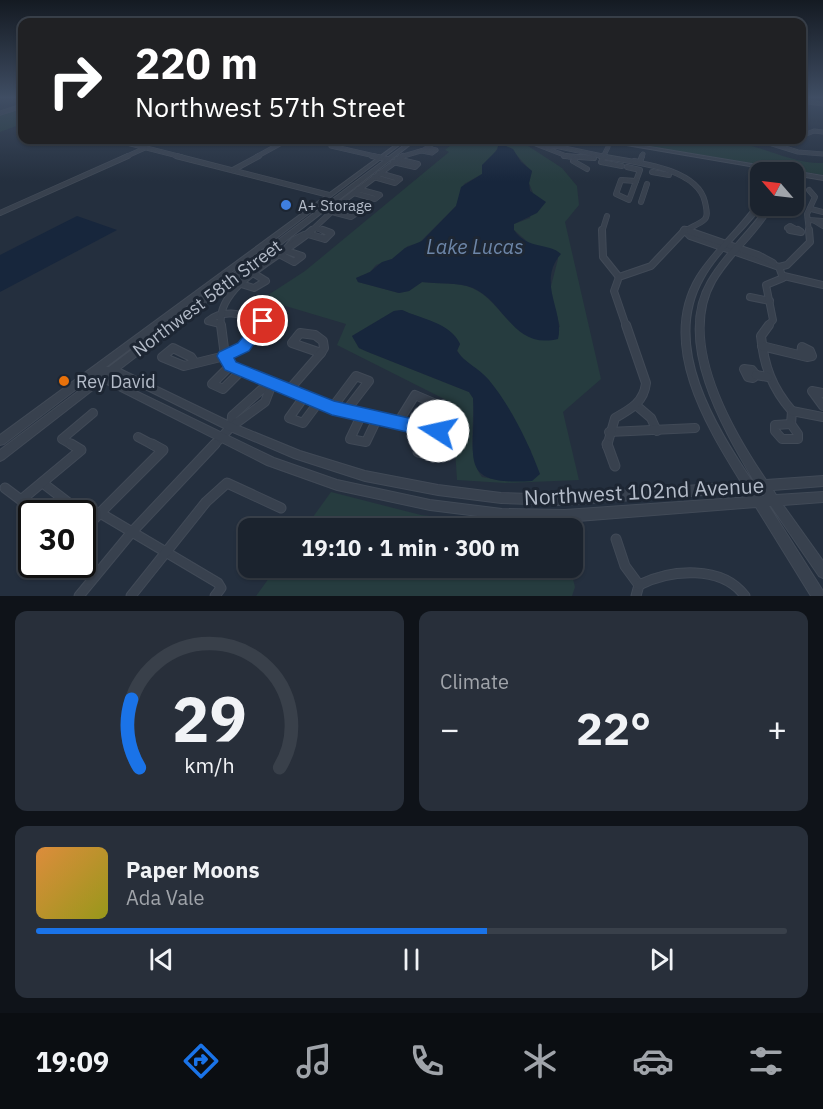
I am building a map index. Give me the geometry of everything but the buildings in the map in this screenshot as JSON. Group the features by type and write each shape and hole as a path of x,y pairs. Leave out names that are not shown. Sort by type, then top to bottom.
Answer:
{"street":[{"path":"806,134 814,131 823,132"},
{"path":"133,144 333,196"},
{"path":"232,170 280,144"},
{"name":"Northwest 58th Street","path":"0,441 99,374 112,370 398,144"},
{"name":"Northwest 58th Street","path":"0,456 99,374 333,196 393,160 409,144"},
{"path":"434,144 424,150 405,154 393,160 298,243 253,273 226,302 220,314 220,324 225,356 230,366 332,408 377,420 438,431"},
{"path":"536,144 640,162 643,154"},
{"path":"626,144 750,167"},
{"path":"776,144 803,153 823,154"},
{"path":"331,146 393,160"},
{"path":"0,213 146,147"},
{"path":"546,147 551,153 576,158 601,157 685,177 700,190 707,214 704,220 692,223 684,230 652,265 641,272 619,277 606,268 603,256 600,234 607,216"},
{"path":"608,147 601,157 601,162 641,168"},
{"path":"553,150 586,154"},
{"path":"576,158 573,161 587,169"},
{"path":"636,181 621,180 616,194 629,200 641,168"},
{"path":"652,172 669,175"},
{"path":"804,176 823,180"},
{"path":"642,202 647,184"},
{"path":"809,190 815,196 807,214 811,221"},
{"path":"332,212 351,218 357,213 337,207"},
{"path":"811,209 823,212"},
{"path":"750,215 699,278 690,300 686,340 697,390 713,425 818,596"},
{"path":"762,216 713,278 702,304 700,346 709,382 731,432 823,572"},
{"path":"684,230 779,267 786,265 810,242 805,232 811,221"},
{"path":"811,221 823,223"},
{"path":"308,234 325,239 331,233 315,228"},
{"path":"779,267 784,276"},
{"path":"241,284 254,288 266,281 253,273"},
{"path":"823,285 784,276 766,285 773,320 761,336 768,377 775,392 792,411 823,417"},
{"path":"615,466 607,445 609,432 615,418 637,406 646,392 646,383 614,291 619,277"},
{"path":"750,297 770,301"},
{"path":"690,300 702,304"},
{"path":"195,363 240,350 263,321 231,313 220,314 208,321 220,324"},
{"path":"253,318 245,328 257,331"},
{"path":"762,346 801,354"},
{"path":"288,391 321,352"},
{"path":"230,366 212,384 222,389 241,371"},
{"name":"Northwest 102nd Avenue","path":"112,370 286,451 351,472 408,485 481,496 561,500 823,481"},
{"name":"Northwest 102nd Avenue","path":"99,374 220,438 271,462 337,484 430,505 481,512 565,516 823,497"},
{"path":"756,375 768,377"},
{"path":"332,408 356,376 369,381 345,412"},
{"path":"231,427 232,416 261,390 272,384"},
{"path":"79,596 131,533 220,438 231,427 255,411 270,393 272,384"},
{"path":"397,424 415,395 439,407 434,455 418,452 423,429"},
{"path":"304,397 289,418 303,423 318,403"},
{"path":"637,406 651,418 657,430"},
{"path":"791,424 792,411"},
{"path":"5,488 21,500 44,484 81,450 62,439 93,413"},
{"path":"361,416 350,439 366,442 377,420"},
{"path":"609,432 695,428"},
{"path":"96,517 163,450 138,437"},
{"path":"131,596 206,502 227,483 281,508"},
{"path":"44,484 78,510 100,513 218,584 221,588 215,596"},
{"path":"616,539 625,566 639,585"},
{"path":"639,585 653,579 716,574 731,581 745,596"},
{"path":"636,596 639,585"}],"green space":[{"path":"0,125 18,125 18,125 0,132"},
{"path":"452,144 499,144 482,174 464,184 456,206 419,243 408,246 392,259 376,265 370,272 356,278 358,282 399,293 409,291 422,282 466,286 480,292 523,333 533,338 560,327 550,290 558,259 557,251 530,244 514,230 514,224 530,218 533,193 529,183 532,171 513,152 501,144 525,144 562,168 577,186 579,205 565,222 601,379 563,412 579,480 505,483 457,480 452,403 337,345 346,324 262,299 305,271 449,152 445,150","holes":["402,310 434,323 456,337 460,344 457,350 462,358 489,380 531,451 532,481 505,481 482,477 474,459 473,398 469,392 359,348 352,336 394,311"]},
{"path":"634,144 744,144 802,161 823,163 823,175 804,172 804,162 750,163"},
{"path":"331,492 421,515 449,518 312,518"},
{"path":"269,578 573,578 575,587 572,596 256,596"}],"water":[{"name":"Lake Lucas","path":"499,144 513,149 521,162 532,171 530,191 546,202 537,213 514,224 514,230 525,240 556,250 561,254 551,275 558,318 558,339 543,341 530,338 511,323 484,295 467,286 422,282 409,291 399,293 358,282 356,278 370,272 382,262 392,259 405,248 422,241 456,206 461,187 482,174 482,165 497,150"},
{"path":"77,216 117,230 0,292 0,255"},
{"path":"402,310 434,322 449,331 460,344 457,351 460,355 484,375 496,389 518,424 540,474 532,481 507,481 490,478 480,472 475,464 473,452 473,398 469,392 359,348 352,336 394,311"}],"place":[{"name":"A+ Storage","path":"286,205"},
{"name":"Rey David","path":"64,381"}],"route":[{"path":"263,321 243,347 225,356 230,366 332,408 377,420 438,431"}]}
